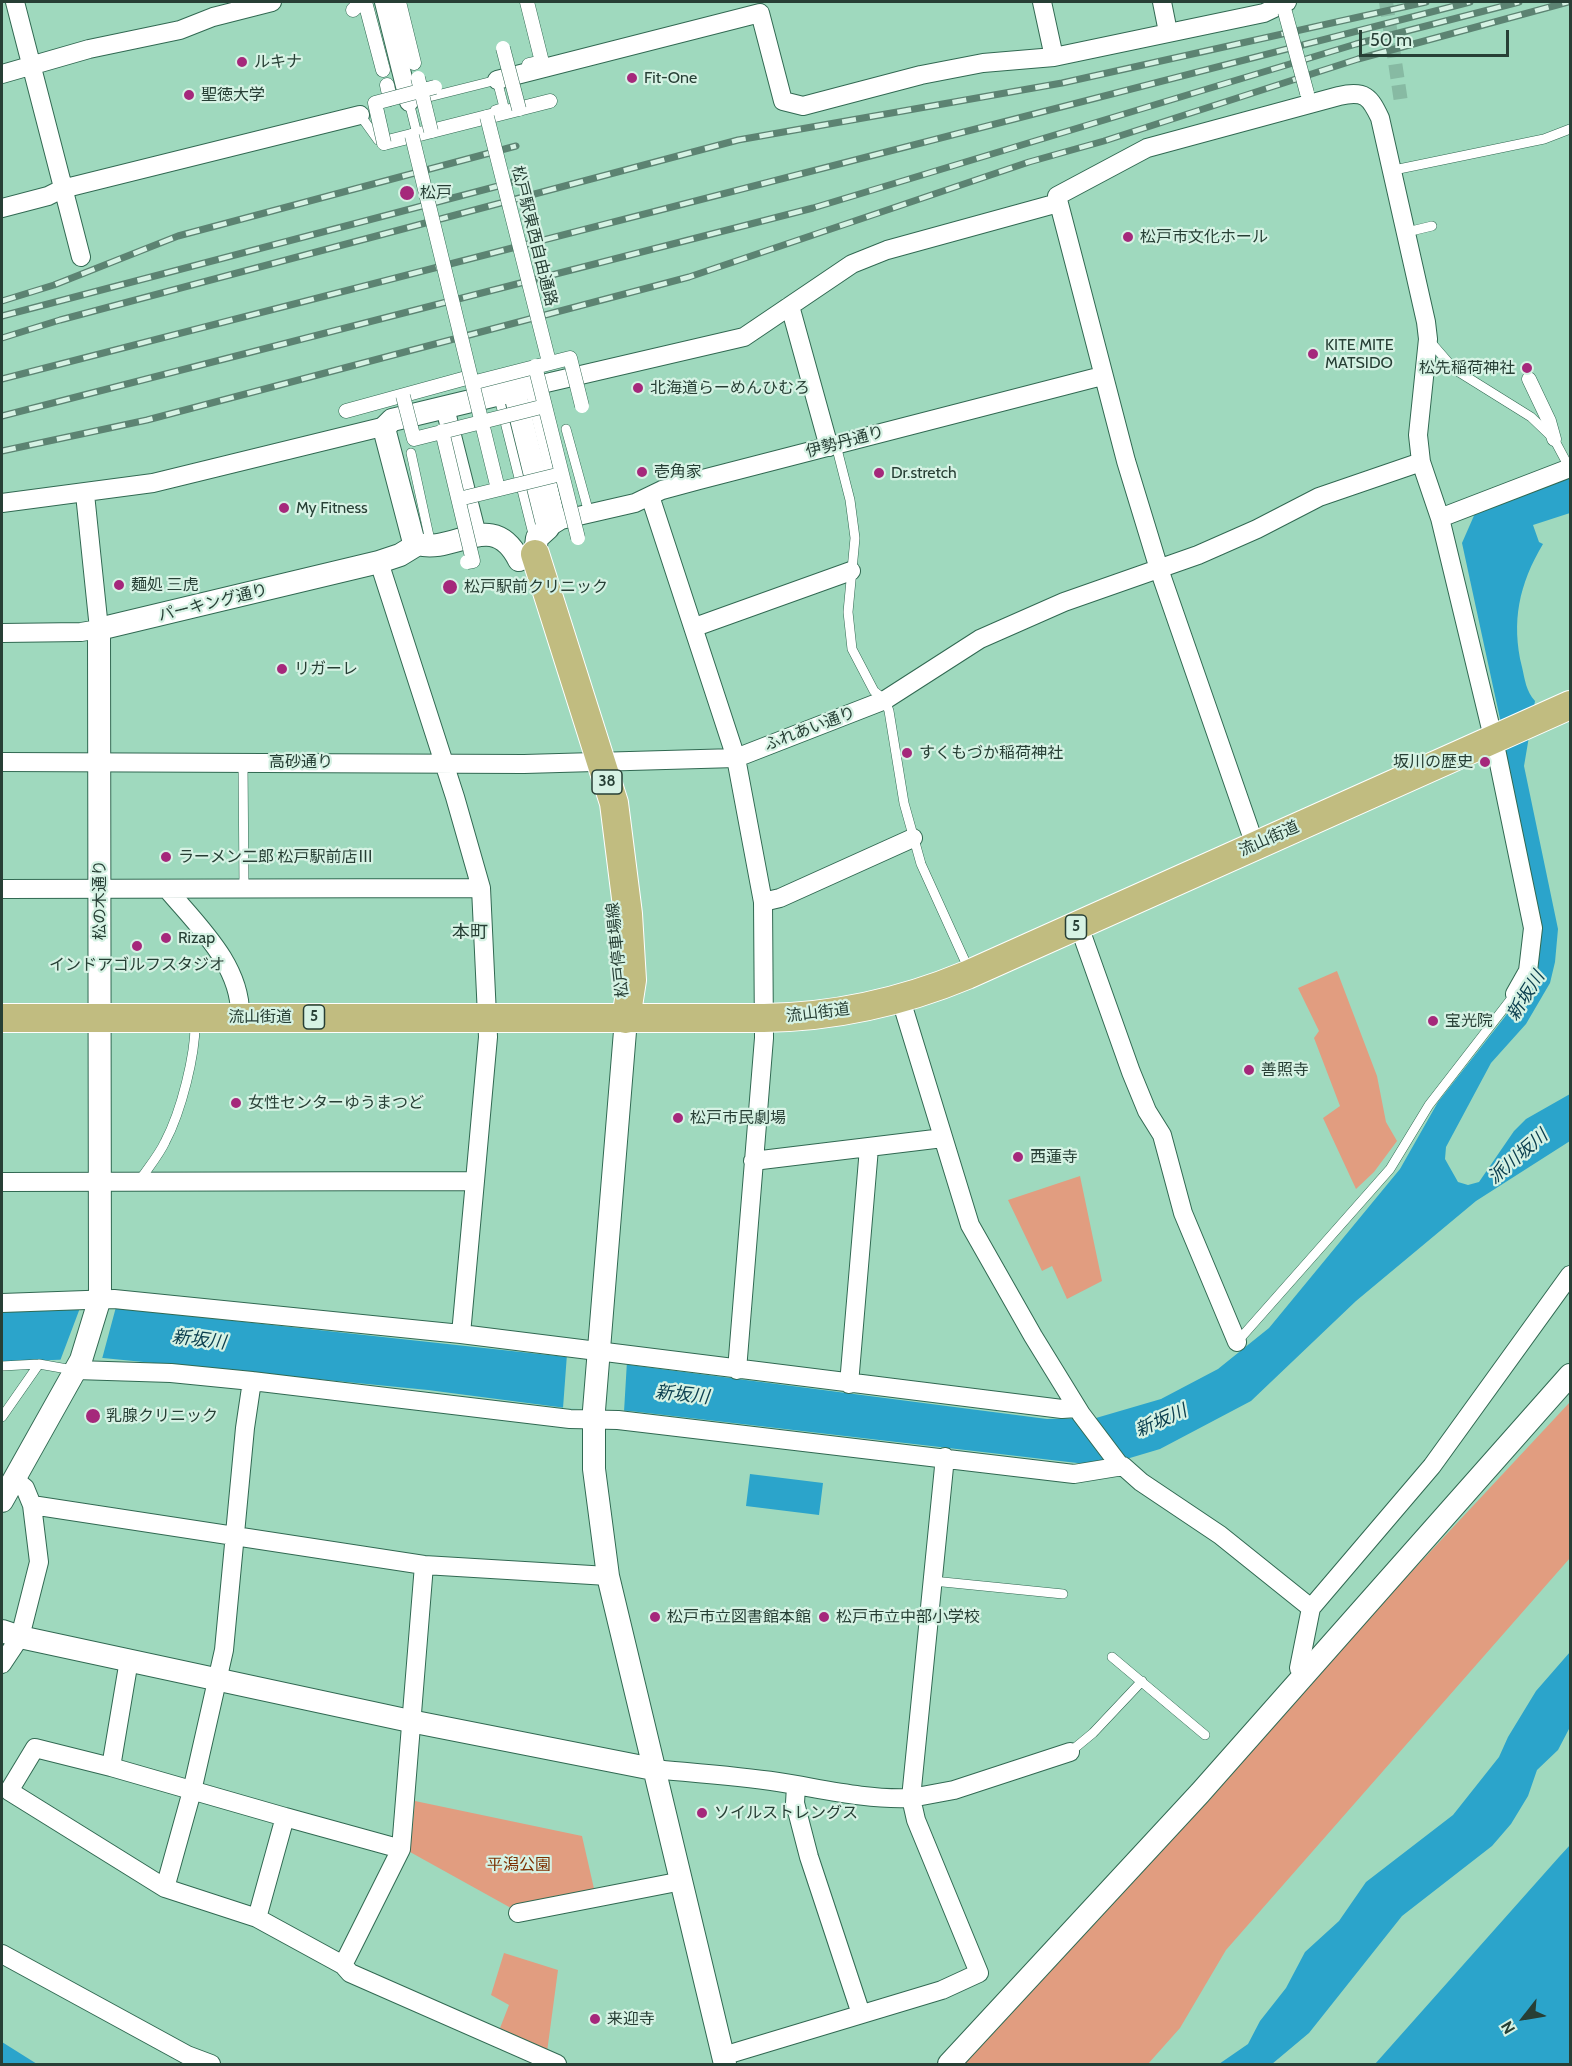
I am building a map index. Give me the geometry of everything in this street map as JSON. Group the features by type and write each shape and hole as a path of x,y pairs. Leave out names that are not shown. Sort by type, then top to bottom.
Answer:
{"main road":[{"name":"松戸停車場線","path":"540,541 591,761 614,803 628,914 632,980 626,1019"},
{"name":"流山街道","path":"2,1018 764,1018 825,1014 901,1000 1079,926 1570,705"}],"street":[{"path":"15,2 81,257"},
{"path":"2,74 89,49 180,30 213,17 273,2"},
{"path":"365,2 383,70"},
{"path":"384,2 421,89 431,131"},
{"path":"399,2 414,63"},
{"path":"503,75 542,62 527,2"},
{"path":"1042,2 1053,57"},
{"path":"1162,2 1168,33"},
{"path":"503,75 758,8 783,101 803,106 921,75 983,63 1053,57 1264,14 1281,6 1306,93"},
{"path":"503,48 503,75 519,109"},
{"path":"387,85 390,99"},
{"path":"421,89 375,103 384,143 414,133 431,131 550,101"},
{"path":"1255,845 1159,569 1102,376 1058,196 1147,148 1350,94 1371,100 1380,118 1394,170 1428,339 1418,435 1421,462 1440,518 1496,738 1533,928 1528,971 1515,994"},
{"path":"2,208 48,196 62,189 360,115"},
{"name":"松戸駅東西自由通路","path":"487,117 549,363"},
{"path":"414,133 498,489"},
{"path":"2,503 85,494 153,483 386,426 392,420 445,408 519,384 744,337 852,264 887,250 1058,203"},
{"path":"790,306 832,446"},
{"path":"519,384 549,363 570,358 582,406"},
{"name":"伊勢丹通り","path":"540,541 589,513 635,503 699,480 1102,376"},
{"path":"1529,379 1549,421 1554,439"},
{"path":"346,411 471,380 519,384 545,406 578,538"},
{"path":"445,408 477,535 540,541 519,384"},
{"path":"403,396 414,439 545,406"},
{"path":"386,426 385,432 413,539 425,545"},
{"path":"442,431 473,561 467,562"},
{"name":"ふれあい通り","path":"591,761 628,763 736,758 885,700 980,639 1064,602 1159,569 1257,529 1319,497 1421,462"},
{"path":"1440,518 1570,468"},
{"path":"459,499 561,474"},
{"name":"松の木通り","path":"2,1501 78,1365 99,1303 99,629 85,494"},
{"path":"650,496 695,627 736,758 763,902 764,1018 737,1370"},
{"name":"パーキング通り","path":"2,633 81,632 99,629 379,562 425,545 477,535"},
{"path":"379,562 481,888 488,1037 461,1334"},
{"path":"695,627 851,571"},
{"name":"高砂通り","path":"2,762 443,761 524,764 591,761"},
{"path":"763,902 780,898 913,838"},
{"path":"2,889 481,888"},
{"path":"167,890 200,930 236,982 241,1002 240,1017"},
{"path":"1079,926 1131,1072 1147,1111 1162,1135 1183,1213 1237,1342"},
{"path":"901,1000 970,1225 1079,1411 1121,1467 1220,1535 1311,1608"},
{"path":"626,1019 594,1415 594,1469 608,1576 724,2060 861,2014 942,1990 979,1973 916,1820 911,1798 945,1457"},
{"path":"753,1161 943,1138"},
{"path":"849,1384 869,1148"},
{"path":"2,1182 475,1181"},
{"path":"1305,1674 1299,1668 1311,1608 1432,1466 1570,1275"},
{"path":"2,1304 99,1303 461,1334 1079,1411"},
{"path":"78,1365 252,1381 558,1418 594,1415 618,1420 1074,1474 1121,1467"},
{"path":"949,2064 1200,1793 1570,1375"},
{"path":"165,1888 219,1680 245,1428 252,1381"},
{"path":"2,1664 39,1562 32,1505 26,1488 14,1479"},
{"path":"32,1505 424,1565 608,1576"},
{"path":"343,1965 401,1849 424,1565"},
{"path":"11,1634 410,1721 654,1769 849,1794 911,1798 954,1790 1070,1752"},
{"path":"111,1767 129,1660"},
{"path":"401,1849 111,1767 35,1748 5,1789 165,1888 257,1918 343,1965 350,1973 395,1995 557,2064"},
{"path":"796,1786 795,1803 808,1857 861,2014"},
{"path":"257,1918 285,1817"},
{"path":"518,1913 682,1881"},
{"path":"2,1954 187,2055 211,2064"}],"lane":[{"path":"360,115 378,140 414,133 504,107 503,75 421,89 414,133"},
{"path":"1394,170 1544,140 1570,129"},
{"path":"1407,231 1432,226"},
{"path":"1428,339 1455,369 1532,417 1554,439 1570,468"},
{"path":"566,429 589,513"},
{"path":"832,446 850,500 855,538 848,612 852,649 874,691 885,700 894,731 904,803 921,864 970,973"},
{"path":"411,453 425,545"},
{"path":"243,762 244,888"},
{"path":"1237,1342 1390,1169 1429,1105 1515,994"},
{"path":"140,1180 165,1143 174,1123 195,1037 195,1017"},
{"path":"2,1416 39,1364"},
{"path":"2,1365 78,1365"},
{"path":"933,1581 1063,1594"},
{"path":"1112,1657 1205,1735"},
{"path":"1070,1752 1093,1732 1142,1681"}],"green space":[{"path":"1337,971 1377,1076 1386,1122 1397,1141 1374,1172 1356,1189 1323,1118 1340,1106 1314,1038 1319,1031 1298,988"},
{"path":"1080,1176 1102,1281 1067,1299 1052,1266 1042,1271 1008,1200"},
{"path":"1570,1402 1570,1558 1226,1950 1180,2028 1148,2064 952,2064"},
{"name":"平潟公園","path":"415,1801 582,1836 595,1893 511,1908 410,1852"},
{"path":"504,1953 558,1970 547,2052 500,2028 509,2005 491,1995"}],"water":[{"path":"1570,474 1570,513 1533,525 1539,542 1543,544 1528,574 1517,619 1519,650 1525,681 1535,701 1524,766 1558,929 1555,962 1550,983 1526,1024 1491,1063 1446,1147 1445,1159 1458,1182 1468,1185 1479,1182 1514,1131 1526,1119 1570,1094 1570,1141 1476,1201 1356,1301 1251,1401 1160,1449 1103,1466 630,1411 566,1408 428,1390 103,1358 2,1362 2,1312 116,1308 576,1358 1047,1419 1096,1418 1161,1399 1218,1369 1269,1328 1400,1169 1438,1102 1527,986 1537,964 1504,758 1502,728 1462,543 1476,511"},
{"path":"750,1474 823,1483 819,1515 746,1506"},
{"path":"1570,1652 1570,1727 1558,1750 1537,1770 1528,1796 1511,1824 1492,1846 1402,1916 1309,2033 1272,2064 1219,2064 1248,2044 1260,2021 1286,1988 1305,1952 1339,1921 1366,1882 1453,1815 1499,1757 1508,1737 1536,1691"},
{"path":"1570,1845 1570,2064 1375,2064 1559,1857"},
{"path":"2,2042 37,2064 2,2064"}],"pier":[{"path":"116,1307 102,1359 60,1361 80,1308"},
{"path":"567,1354 627,1361 624,1412 563,1408"}],"tunnel":[{"path":"1386,2 1401,102"}],"railway":[{"path":"2,338 60,320 738,140 1062,83 1426,2"},
{"path":"2,379 1470,2"},
{"path":"2,416 813,208 1356,44 1519,2"},
{"path":"2,451 147,420 689,277 1029,162 1104,141 1358,59 1568,2"},
{"path":"2,301 54,285 178,236 516,146"},
{"path":"2,316 525,179"}],"place":[{"name":"ルキナ","path":"242,62"},
{"name":"Fit-One","path":"632,78"},
{"name":"聖徳大学","path":"189,95"},
{"name":"松戸","path":"407,193"},
{"name":"松戸市文化ホール","path":"1128,237"},
{"name":"KITE MITE MATSIDO","path":"1313,354"},
{"name":"松先稲荷神社","path":"1527,368"},
{"name":"北海道らーめんひむろ","path":"638,388"},
{"name":"壱角家","path":"642,472"},
{"name":"Dr.stretch","path":"879,473"},
{"name":"My Fitness","path":"284,508"},
{"name":"麺処 三虎","path":"119,585"},
{"name":"松戸駅前クリニック","path":"450,587"},
{"name":"リガーレ","path":"282,669"},
{"name":"すくもづか稲荷神社","path":"907,753"},
{"name":"坂川の歴史","path":"1485,762"},
{"name":"ラーメン二郎 松戸駅前店Ⅲ","path":"166,857"},
{"name":"Rizap","path":"166,938"},
{"name":"インドアゴルフスタジオ","path":"137,946"},
{"name":"宝光院","path":"1433,1021"},
{"name":"善照寺","path":"1249,1070"},
{"name":"女性センターゆうまつど","path":"236,1103"},
{"name":"松戸市民劇場","path":"678,1118"},
{"name":"西蓮寺","path":"1018,1157"},
{"name":"乳腺クリニック","path":"93,1416"},
{"name":"松戸市立図書館本館","path":"655,1617"},
{"name":"松戸市立中部小学校","path":"824,1617"},
{"name":"ソイルストレングス","path":"702,1813"},
{"name":"来迎寺","path":"595,2019"}],"district":[{"name":"本町","path":"470,933"}],"water label":[{"name":"新坂川","path":"1526,996"},
{"name":"派川坂川","path":"1518,1157"},
{"name":"新坂川","path":"199,1340"},
{"name":"新坂川","path":"682,1395"},
{"name":"新坂川","path":"1161,1421"}]}
